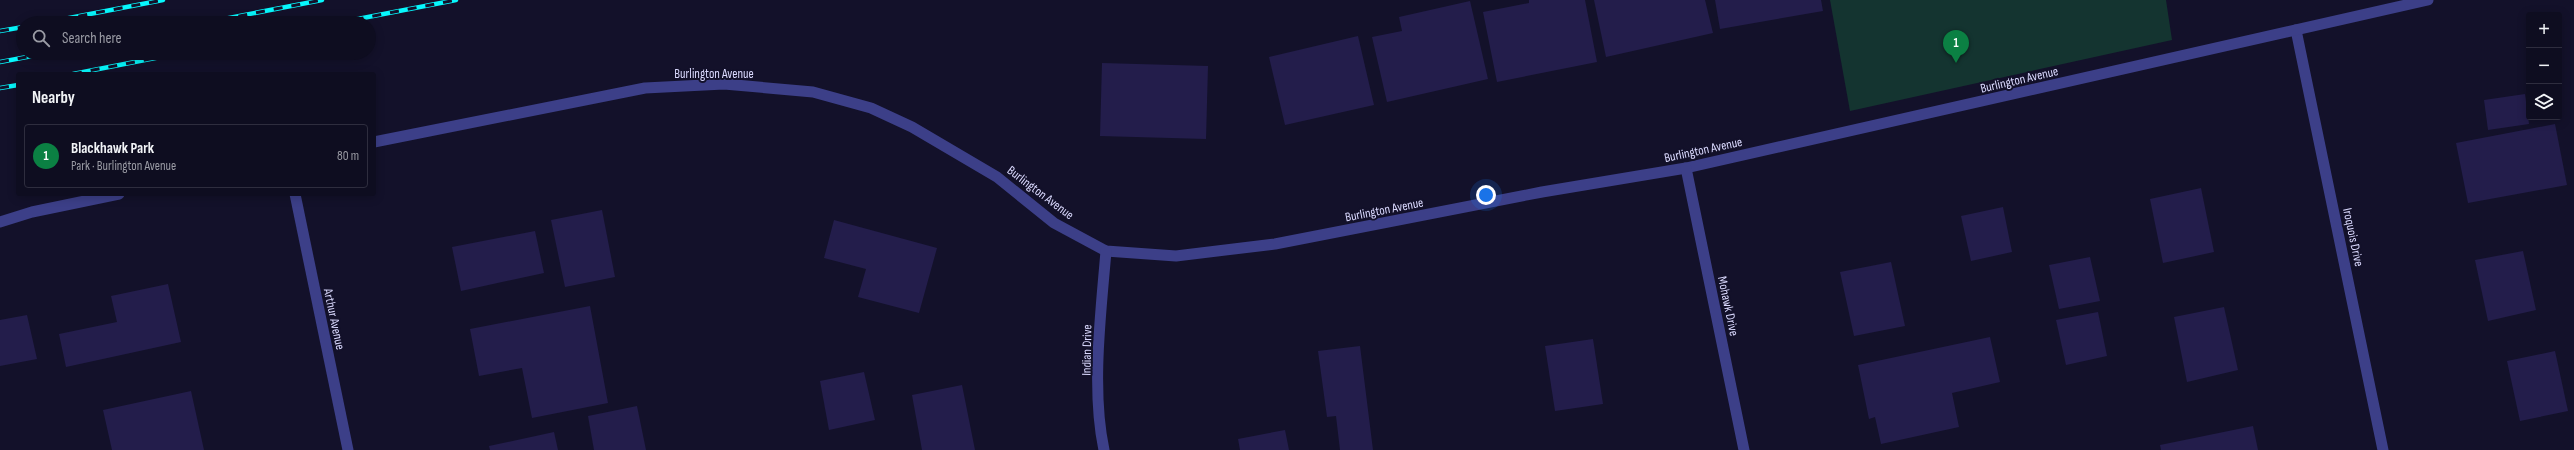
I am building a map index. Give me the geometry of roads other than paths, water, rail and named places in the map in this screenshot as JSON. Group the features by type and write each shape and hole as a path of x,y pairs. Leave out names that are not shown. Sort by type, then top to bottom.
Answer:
{"street":[{"name":"Burlington Avenue","path":"376,142 646,88 724,84 814,92 871,108 912,127 997,177 1054,223 1106,251 1176,256 1275,244 1542,192 1686,168 2428,0"},
{"name":"Iroquois Drive","path":"2296,30 2383,450"},
{"name":"Mohawk Drive","path":"1686,168 1744,450"},
{"path":"0,222 32,212 109,196"},
{"name":"Arthur Avenue","path":"295,196 348,450"},
{"name":"Indian Drive","path":"1104,450 1101,436 1099,374 1106,251"}],"railway":[{"path":"80,16 163,0"},
{"path":"239,16 322,0"},
{"path":"373,16 456,0"},
{"path":"0,31 16,28"},
{"path":"0,62 16,59"},
{"path":"83,72 145,60"},
{"path":"0,88 16,85"}],"place":[{"name":"Blackhawk Park","path":"1956,63"}]}
